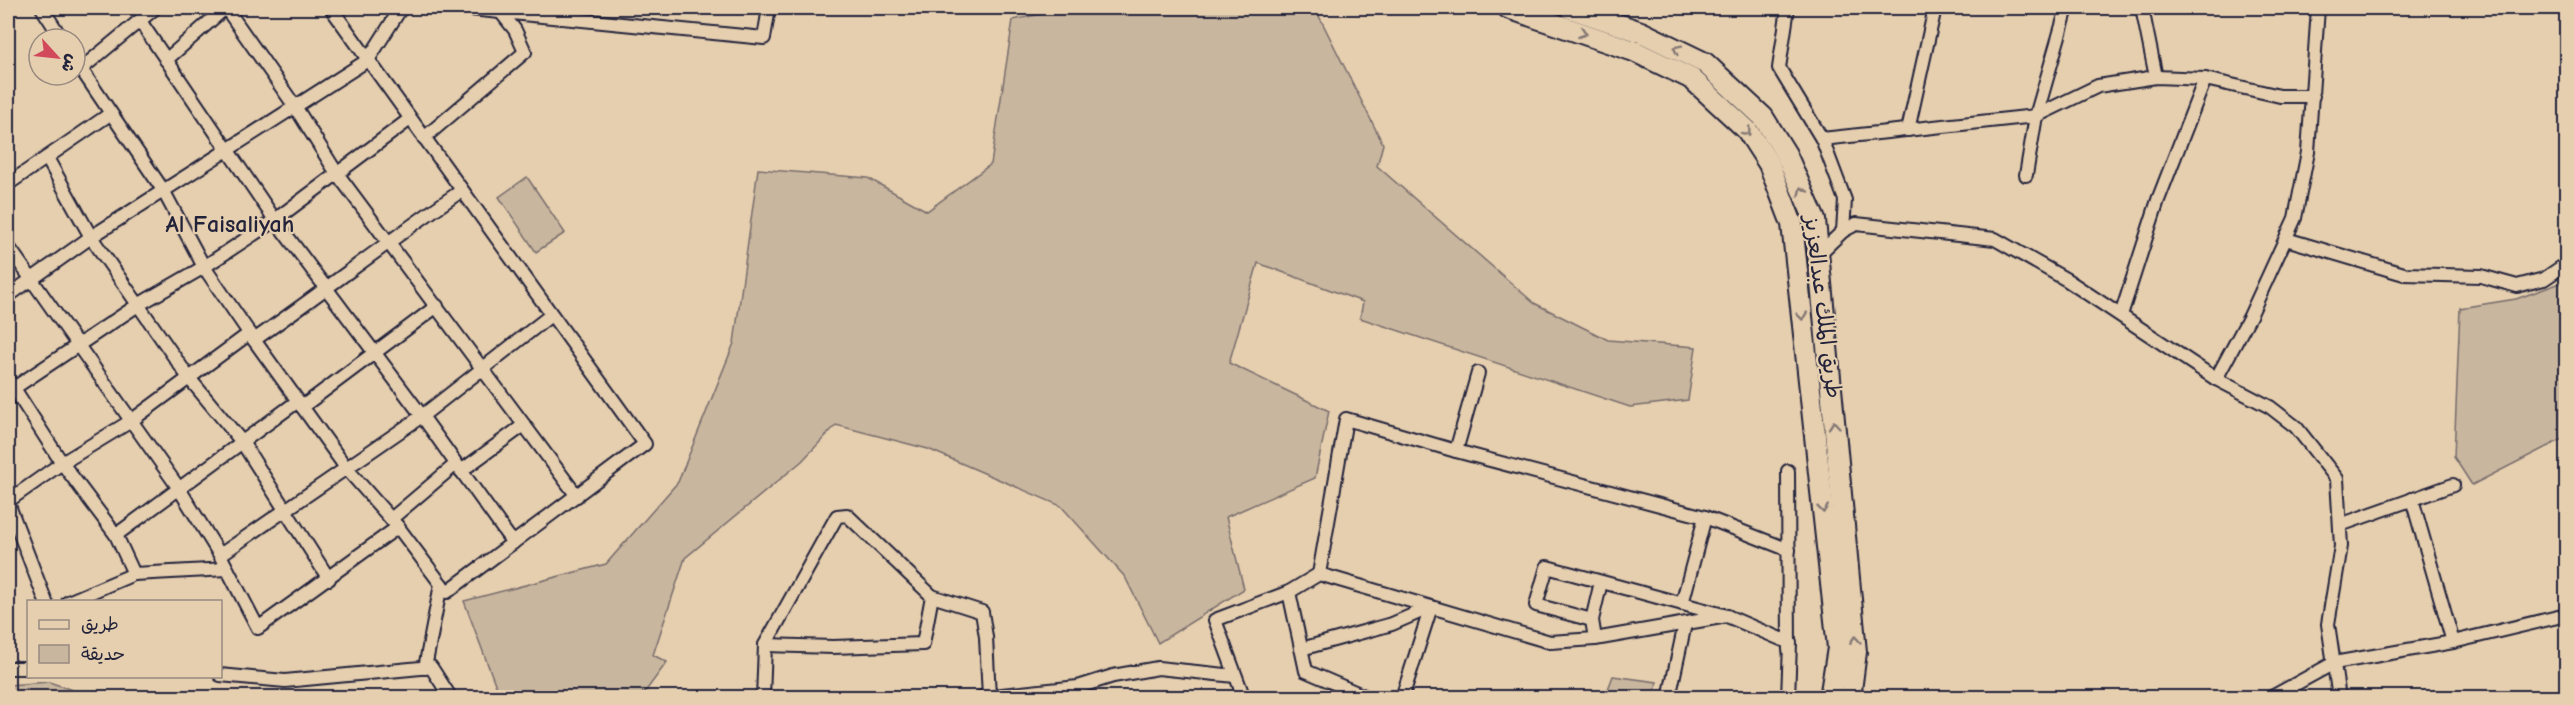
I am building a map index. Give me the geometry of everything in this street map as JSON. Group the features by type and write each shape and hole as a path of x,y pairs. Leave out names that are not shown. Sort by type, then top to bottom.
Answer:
{"highway":[{"name":"طريق الملك عبدالعزيز","path":"1508,8 1634,51 1692,79 1747,130 1769,164 1792,224 1838,648 1830,698"},
{"name":"طريق الملك عبدالعزيز","path":"1570,8 1641,32 1706,63 1763,117 1786,154 1815,220 1856,652 1850,698"}],"street":[{"path":"42,8 54,27"},
{"path":"87,58 155,8"},
{"path":"166,60 226,8 296,108 336,172 577,496"},
{"path":"87,78 163,190 204,267 252,336 347,469 395,523 447,592 645,444 331,8"},
{"path":"8,296 31,277 91,237 368,60 401,8"},
{"path":"460,8 764,38 769,8"},
{"path":"1788,8 1779,68 1822,139 1845,200 1843,231"},
{"path":"1908,130 1935,8"},
{"path":"2026,174 2036,116 2067,8"},
{"path":"2142,8 2156,76"},
{"path":"2216,379 2250,316 2295,218 2308,152 2318,8"},
{"path":"424,138 525,52 515,30 500,11"},
{"path":"140,21 275,220 422,416 513,543"},
{"path":"1822,139 2036,116 2098,86 2156,76 2205,79 2280,96 2313,96"},
{"path":"2121,315 2158,200 2205,79"},
{"path":"8,184 110,114"},
{"path":"134,574 116,535 62,463 10,386 78,347 138,305 204,267 275,220 336,172 410,119"},
{"path":"46,158 91,237 189,378 242,442 329,579"},
{"path":"45,600 8,502 62,463 130,421 189,378 326,289 388,241 462,191"},
{"path":"1818,255 1843,231 1856,224 1995,239 2067,280 2216,379 2270,406 2296,427 2337,478 2341,546 2328,624 2339,698"},
{"path":"2286,239 2404,274 2481,276 2517,286 2544,279 2566,264"},
{"path":"8,246 178,488 220,555 258,628 329,579 459,467 524,425"},
{"path":"116,535 242,442 375,354 437,306"},
{"path":"220,555 422,416 551,315"},
{"path":"1456,451 1478,373"},
{"path":"1319,574 1346,418 1456,451 1705,517 1789,550"},
{"path":"1788,471 1790,643 1788,698"},
{"path":"2340,525 2454,485"},
{"path":"2412,499 2453,642"},
{"path":"763,698 765,645 837,516 847,515 932,596 982,612 986,638 985,697 1078,687 1113,676 1158,668 1235,676"},
{"path":"1682,604 1705,517"},
{"path":"1592,620 1536,605 1547,567 1726,616 1790,643"},
{"path":"73,600 134,574 227,569"},
{"path":"1244,698 1215,620 1289,592 1319,574 1550,642 1595,639 1726,616"},
{"path":"1595,639 1592,620 1601,582"},
{"path":"425,668 441,584"},
{"path":"1289,592 1306,670 1369,698"},
{"path":"765,645 833,647 923,644 932,596"},
{"path":"1300,649 1392,624 1431,607"},
{"path":"1402,698 1431,607"},
{"path":"2270,698 2334,663 2453,642 2566,615"},
{"path":"1669,698 1685,624"},
{"path":"1779,698 1790,643"},
{"path":"222,675 285,681 431,667 451,698"},
{"path":"8,668 27,668"}],"green space":[{"path":"1068,8 1315,8 1383,144 1377,166 1534,303 1608,340 1696,347 1688,400 1630,407 1360,318 1363,302 1258,263 1229,363 1329,411 1315,478 1226,517 1244,589 1158,643 1125,577 1061,506 928,449 836,425 802,461 685,558 653,655 667,662 645,692 635,698 500,697 464,601 606,564 678,482 734,343 758,169 868,178 927,211 991,164 1013,20"},
{"path":"527,177 565,233 536,252 499,197"},
{"path":"2566,281 2566,437 2472,485 2454,457 2460,308 2516,299"},
{"path":"1613,676 1657,682 1654,697 1605,697"},
{"path":"49,682 93,697 8,697 8,685"}],"district":[{"name":"Al Faisaliyah","path":"230,224"}]}
